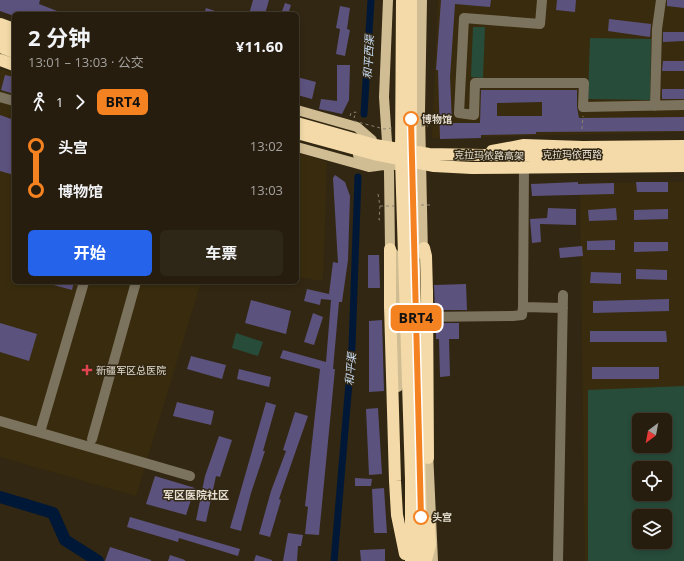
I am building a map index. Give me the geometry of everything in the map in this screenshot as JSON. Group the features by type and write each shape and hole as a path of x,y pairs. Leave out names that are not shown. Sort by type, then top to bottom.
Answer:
{"highway":[{"path":"402,0 402,159 411,479 411,561"},
{"path":"411,0 411,161 422,561"},
{"path":"0,24 12,28"},
{"path":"0,35 12,38"},
{"path":"0,48 12,52"},
{"path":"0,60 12,64"},
{"name":"克拉玛依路高架","path":"299,124 375,145 429,154 544,156 684,153"},
{"name":"克拉玛依路高架","path":"299,134 380,156 434,166 472,168 684,166"},
{"path":"492,151 524,144 583,147 684,146"},
{"path":"424,248 426,256 427,292 430,545 425,561"},
{"path":"390,249 390,306 397,502 407,561"}],"main road":[{"path":"388,0 384,97 388,164 390,249 396,257 400,561"},
{"path":"422,0 421,149 424,248 421,317 433,561"},
{"path":"0,32 12,37"},
{"path":"299,111 357,127 372,140"},
{"name":"克拉玛依西路","path":"299,119 372,140 421,149 684,153"},
{"name":"克拉玛依西路","path":"299,138 388,164 448,170 524,167 684,166"},
{"path":"299,148 369,167 388,164"}],"street":[{"path":"542,0 540,24 464,18 459,113 474,115 475,83 584,83 583,107 684,105"},
{"path":"655,106 657,29 661,0"},
{"path":"0,97 12,100"},
{"path":"421,317 522,315 524,167"},
{"path":"40,432 83,284"},
{"path":"92,439 135,284"},
{"path":"558,561 563,295"},
{"path":"523,307 563,308"},
{"path":"0,421 190,476"}],"path":[{"path":"582,129 583,107"},
{"path":"356,112 354,121 384,129 392,128"},
{"path":"421,126 428,126"},
{"path":"378,194 380,206 379,220"}],"shaded area":[{"path":"438,0 684,0 684,132 432,138"},
{"name":"新疆军区总医院","path":"0,69 12,72 12,284 200,284 136,496 0,457"},
{"path":"299,154 327,162 323,281 299,277"},
{"path":"684,182 684,561 585,561 580,183"}],"green space":[{"path":"473,27 485,27 483,78 471,77"},
{"path":"590,38 651,39 650,100 588,99"},
{"path":"236,333 263,342 258,356 232,348"},
{"path":"684,386 684,561 588,561 588,390"}],"building":[{"path":"0,0 40,0 39,4 60,12 12,12 12,15 0,11"},
{"path":"253,0 269,0 266,12 250,12"},
{"path":"441,0 491,0 490,7 455,4 450,77 452,123 480,123 481,90 577,90 577,107 579,118 684,117 684,131 536,132 536,134 481,135 481,138 440,139 438,70 436,70","holes":["542,102 542,116 497,116 497,103"]},
{"path":"557,0 576,0 575,12 556,10"},
{"path":"667,0 684,0 684,8 667,6"},
{"path":"285,3 291,5 289,12 282,12"},
{"path":"340,6 350,8 347,29 350,30 345,56 336,54 340,29 336,28"},
{"path":"206,8 218,12 205,12"},
{"path":"609,19 651,24 650,37 608,31"},
{"path":"663,32 684,32 684,41 663,42"},
{"path":"663,61 684,61 684,71 662,71"},
{"path":"337,65 350,65 349,100 342,114 319,109 321,99 337,101"},
{"path":"5,75 12,77 12,93 1,90"},
{"path":"299,78 316,82 312,99 299,96"},
{"path":"662,89 684,89 684,99 662,99"},
{"path":"0,115 12,119 12,174 0,171"},
{"path":"335,175 345,182 350,196 348,260 342,302 339,302 333,369 335,369 319,535 305,534 308,507 305,506 320,369 280,358 283,350 326,362 331,300 321,299 320,305 304,301 307,289 329,294 333,262 338,263 333,178"},
{"path":"578,182 578,184 614,183 614,194 532,196 531,184"},
{"path":"636,182 668,182 668,192 637,192"},
{"path":"548,208 576,209 576,225 540,224 541,242 532,243 530,219 547,218"},
{"path":"616,208 617,220 589,221 588,210"},
{"path":"668,209 668,219 634,220 634,210"},
{"path":"615,240 615,250 587,250 587,241"},
{"path":"634,242 668,242 668,251 634,252"},
{"path":"582,246 583,256 560,258 559,248"},
{"path":"368,255 379,255 380,288 368,288"},
{"path":"636,269 667,270 667,280 636,279"},
{"path":"591,272 621,273 621,284 590,283"},
{"path":"50,284 74,284 72,290"},
{"path":"466,284 467,310 435,310 434,285"},
{"path":"669,299 669,311 593,313 593,301"},
{"path":"251,300 291,311 286,334 245,323"},
{"path":"313,313 323,317 314,345 304,342"},
{"path":"382,320 384,391 369,392 369,321"},
{"path":"0,323 37,334 29,361 0,352"},
{"path":"436,323 459,323 459,339 449,339 450,376 440,377 439,339 436,339"},
{"path":"590,331 666,331 667,342 590,342"},
{"path":"191,356 226,365 222,379 187,369"},
{"path":"592,367 659,367 659,379 592,379"},
{"path":"239,369 271,377 269,387 237,379"},
{"path":"177,402 214,411 211,425 173,416"},
{"path":"266,402 276,405 263,451 265,451 251,493 241,531 230,528"},
{"path":"378,408 382,474 369,475 366,409"},
{"path":"295,412 308,416 279,499 281,500 270,537 259,534 271,491 286,451 283,450"},
{"path":"219,436 232,440 220,477 216,476 206,522 196,520 205,476"},
{"path":"155,476 195,488 186,515 146,504"},
{"path":"355,478 372,479 371,486 355,486"},
{"path":"384,488 387,533 374,533 372,489"},
{"path":"130,517 240,549 238,556 179,538 178,542 127,527"},
{"path":"288,533 303,535 301,546 298,546 297,561 283,561"},
{"path":"110,547 151,560 151,561 105,561"},
{"path":"385,549 385,561 361,561 360,550"},
{"path":"170,555 185,560 185,561 168,561"},
{"path":"256,555 272,560 272,561 254,561"}],"waterway":[{"name":"和平西渠","path":"364,114 371,0"},
{"name":"和平渠","path":"334,561 352,347 358,177"},
{"path":"0,497 53,513 65,540 98,561"}],"bus line":[{"name":"BRT4","path":"411,119 421,517"}],"place":[{"name":"博物馆","path":"411,119"},
{"name":"新疆军区总医院","path":"87,370"},
{"name":"头宫","path":"421,517"}],"district":[{"name":"军区医院社区","path":"196,494"}]}
